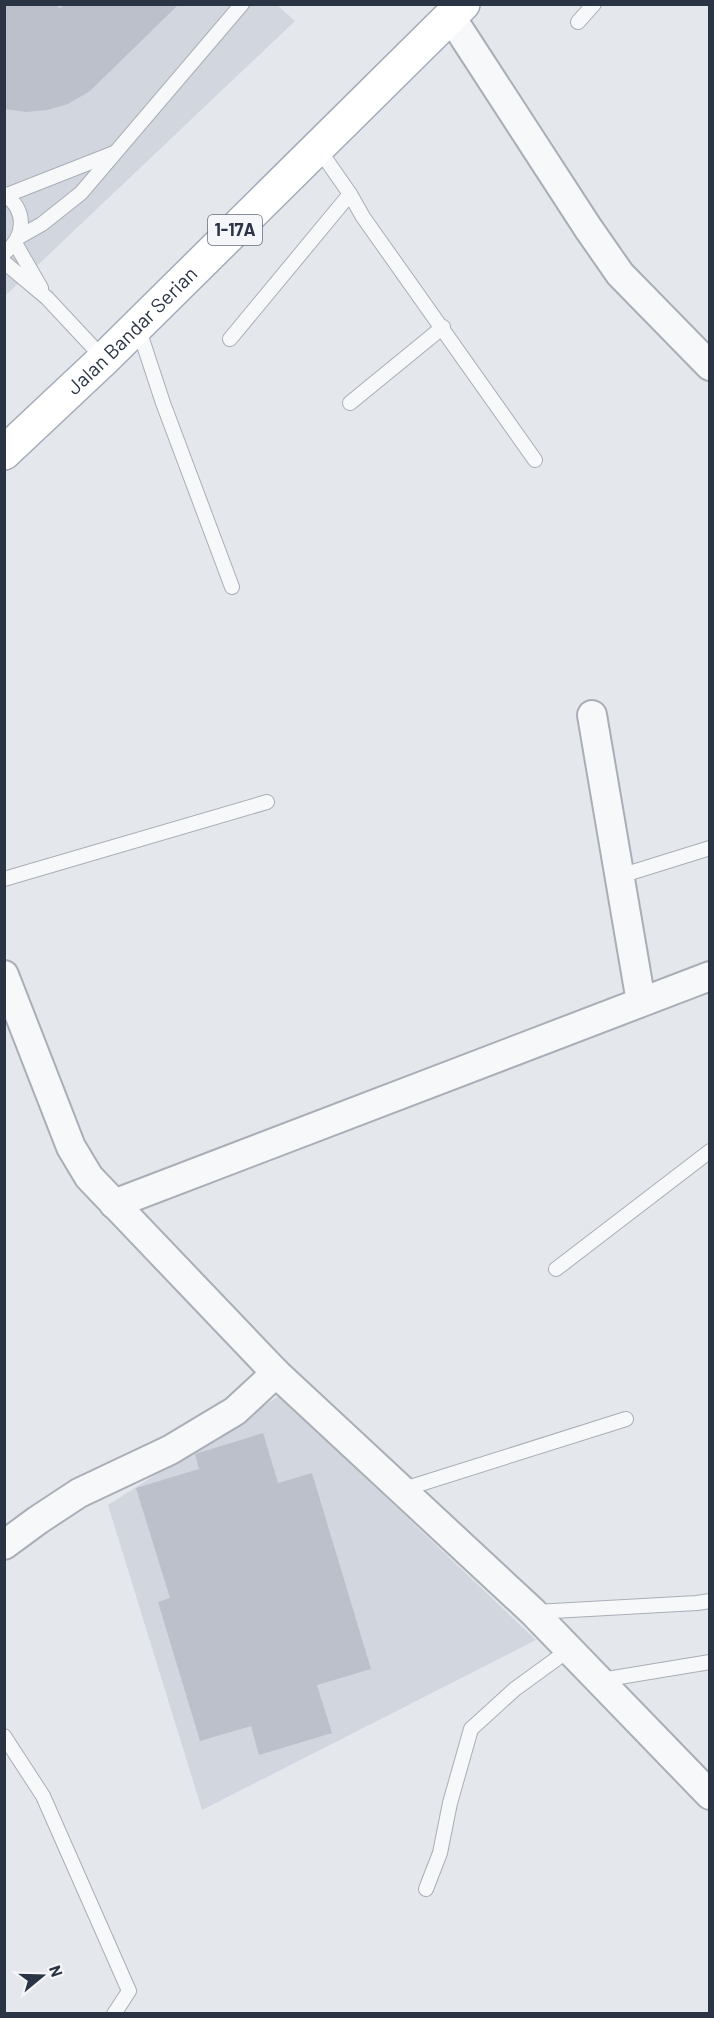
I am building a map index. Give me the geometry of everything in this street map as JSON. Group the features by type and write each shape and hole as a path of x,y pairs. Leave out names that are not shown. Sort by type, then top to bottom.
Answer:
{"main road":[{"name":"Jalan Bandar Serian","path":"4,453 104,359 318,148 453,9"}],"street":[{"path":"453,9 588,228 620,274 707,358"},
{"path":"592,715 641,1002"},
{"path":"4,975 71,1147 89,1177 276,1373 533,1612 710,1795"},
{"path":"114,1204 641,1002 704,982"},
{"path":"4,1545 80,1493 170,1450 235,1411 276,1373"}],"lane":[{"path":"13,244 42,225 81,193 242,4"},
{"path":"578,22 594,4"},
{"path":"318,148 363,217 535,460"},
{"path":"13,244 22,226 15,204 6,195 116,153"},
{"path":"230,339 350,194"},
{"path":"13,244 47,298"},
{"path":"4,262 47,298 104,359"},
{"path":"138,325 163,403 232,587"},
{"path":"350,403 442,327"},
{"path":"4,879 267,802"},
{"path":"620,876 710,848"},
{"path":"556,1269 710,1151"},
{"path":"401,1490 626,1419"},
{"path":"533,1612 697,1603 710,1600"},
{"path":"426,1889 440,1853 450,1803 471,1729 515,1689 570,1649"},
{"path":"601,1680 710,1662"},
{"path":"4,1736 43,1796 129,1991 114,2013"}],"shaded area":[{"path":"5,5 277,5 295,21 5,296"},
{"path":"279,1396 536,1640 202,1810 108,1505"}],"building":[{"path":"4,4 51,4 61,8 64,4 179,4 90,91 68,104 47,110 26,112 4,109"},
{"path":"263,1433 278,1483 312,1473 371,1669 317,1685 332,1733 259,1755 251,1726 200,1741 158,1602 170,1598 136,1488 199,1469 195,1454"}]}
